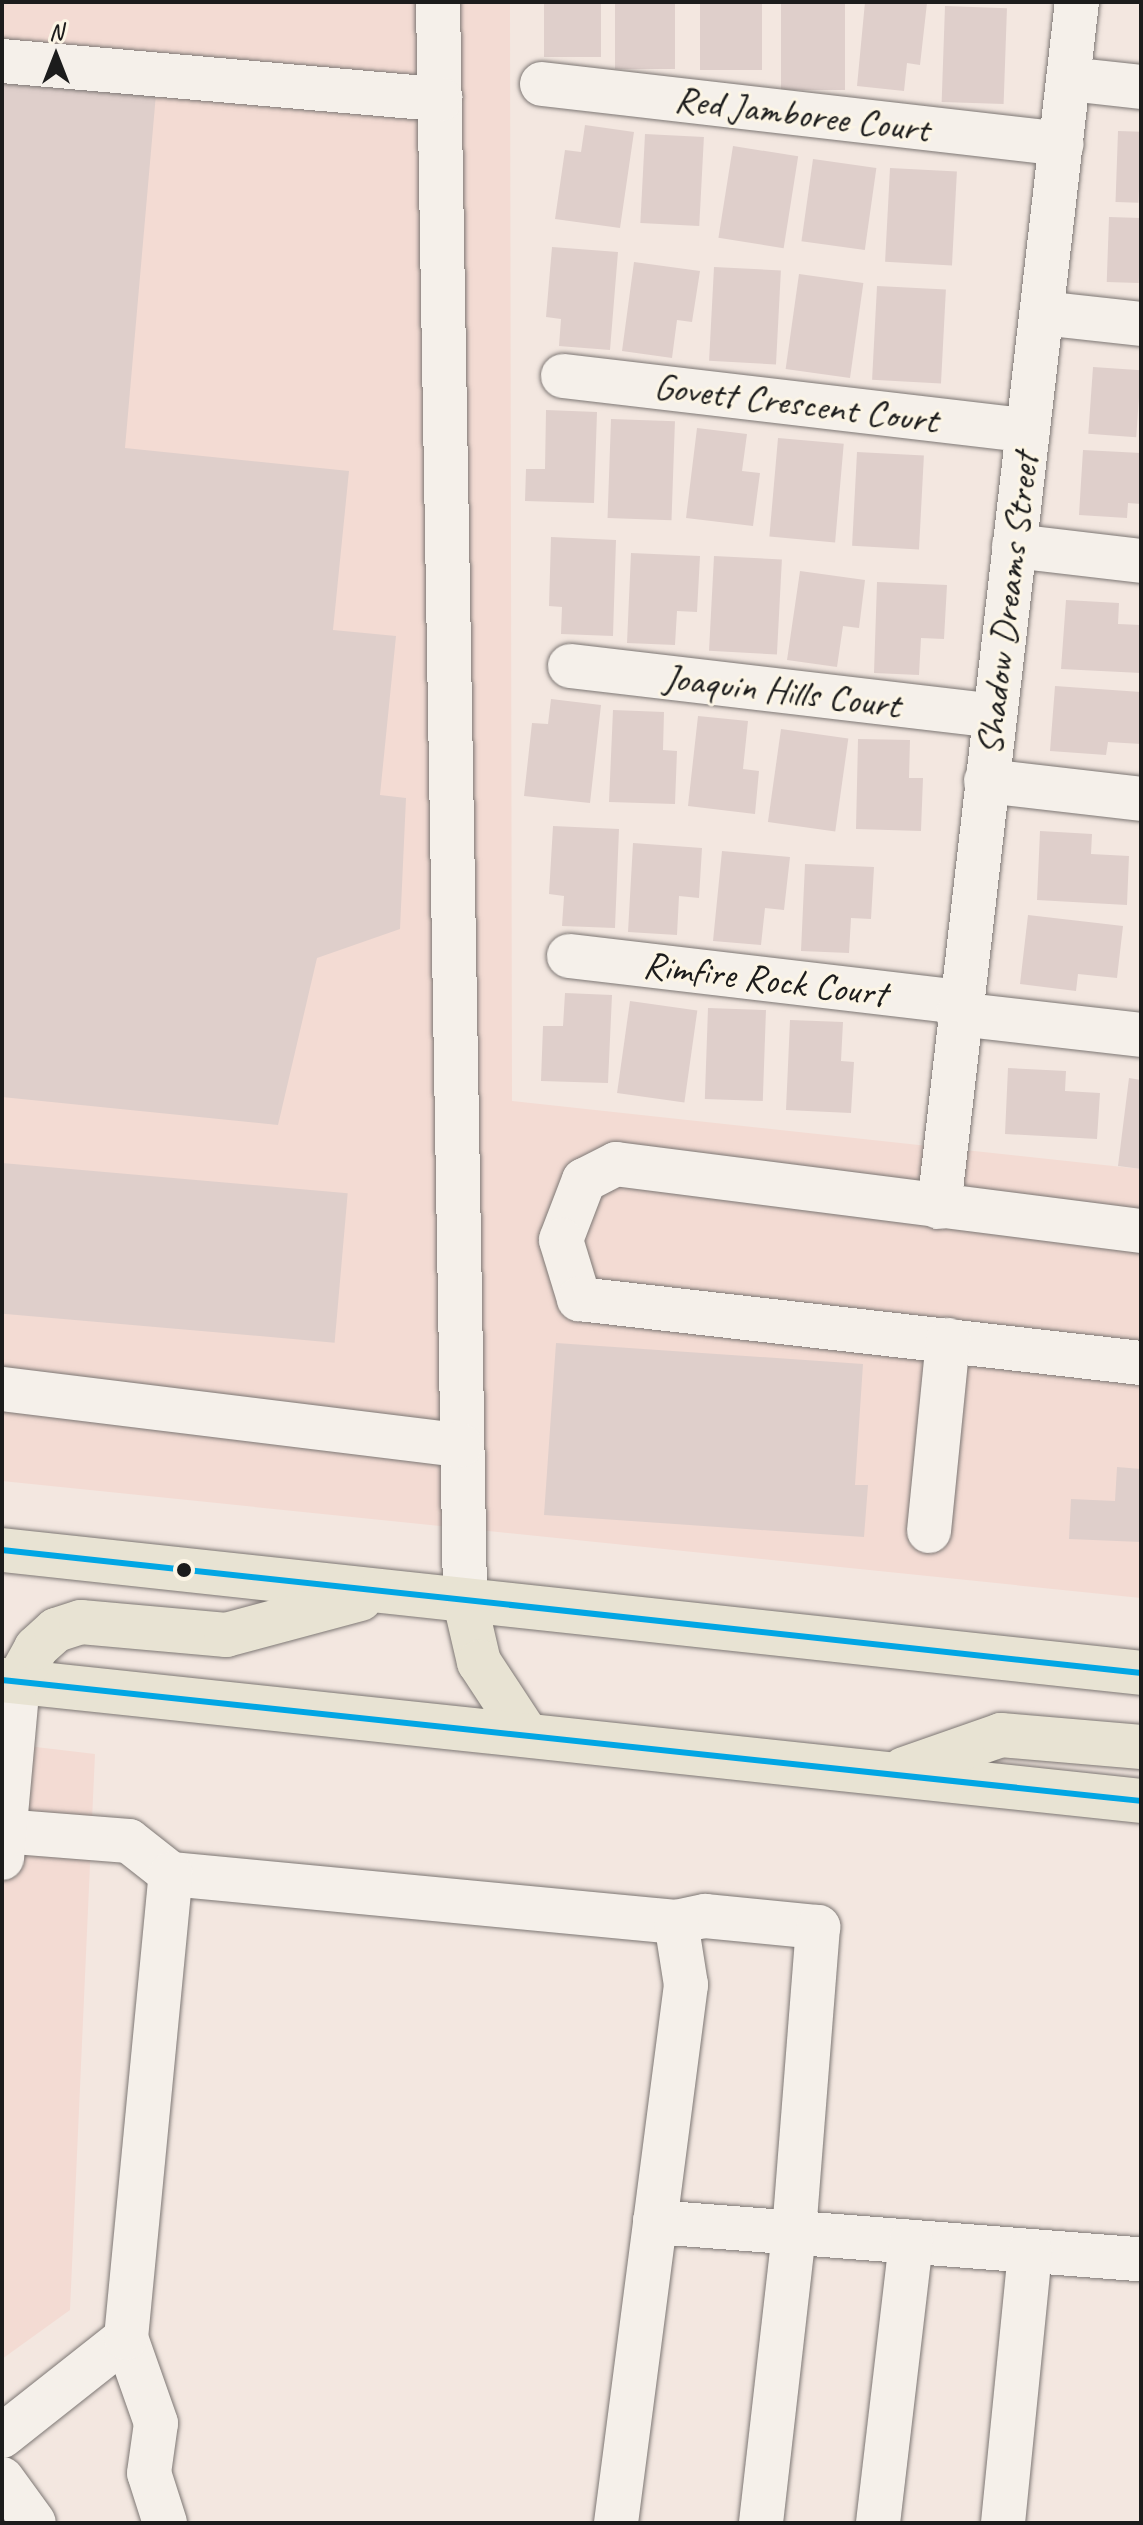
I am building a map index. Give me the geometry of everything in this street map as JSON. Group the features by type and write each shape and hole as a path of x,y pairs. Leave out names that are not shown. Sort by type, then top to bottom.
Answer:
{"main road":[{"path":"2,1550 1141,1673"},
{"path":"10,1681 36,1648 56,1630 81,1622 226,1635 385,1593"},
{"path":"465,1602 479,1662 525,1732"},
{"path":"10,1681 525,1732 1141,1801"},
{"path":"895,1772 1001,1735 1141,1747"}],"street":[{"path":"438,2 465,1602"},
{"name":"Shadow Dreams Street","path":"939,1207 959,1008 1077,2"},
{"path":"2,61 440,99"},
{"path":"1069,79 1141,87"},
{"name":"Red Jamboree Court","path":"542,84 1062,144"},
{"path":"1042,313 1141,324"},
{"name":"Govett Crescent Court","path":"563,376 1028,431"},
{"path":"1014,546 1141,561"},
{"name":"Joaquin Hills Court","path":"570,666 994,716"},
{"path":"986,781 1141,799"},
{"name":"Rimfire Rock Court","path":"569,956 1141,1035"},
{"path":"1141,1231 616,1164 584,1180 561,1240 579,1299 1141,1363"},
{"path":"929,1531 948,1340"},
{"path":"2,1389 461,1445"},
{"path":"10,1681 3,1841 129,1841 171,1874 676,1922 705,1916 818,1927 794,2233 761,2523"},
{"path":"165,2523 149,2473 156,2423 126,2338 171,1874"},
{"path":"616,2523 686,1985 676,1922"},
{"path":"655,2222 1141,2259"},
{"path":"878,2523 911,2242"},
{"path":"1003,2523 1030,2251"},
{"path":"2,2436 126,2338"}],"shaded area":[{"path":"2,2 510,2 512,1101 1141,1169 1141,1598 2,1481"},
{"path":"2,1743 95,1754 70,2310 2,2359"}],"building":[{"path":"544,2 601,2 601,57 544,57"},
{"path":"615,2 675,2 675,69 615,69"},
{"path":"700,2 762,2 762,70 700,70"},
{"path":"781,2 845,2 845,90 781,90"},
{"path":"865,2 927,3 920,65 907,63 904,91 857,86"},
{"path":"945,6 1007,8 1004,104 942,102"},
{"path":"2,79 156,94 125,448 349,471 333,630 396,636 380,795 406,798 400,929 317,958 278,1125 2,1097"},
{"path":"585,125 634,132 620,228 555,219 565,150 581,152"},
{"path":"1118,131 1141,132 1139,203 1116,202"},
{"path":"645,134 704,137 699,226 640,223"},
{"path":"733,146 798,156 784,248 718,238"},
{"path":"813,159 876,168 865,250 801,241"},
{"path":"890,168 957,172 952,265 885,262"},
{"path":"1109,217 1141,218 1139,283 1107,282"},
{"path":"552,247 618,252 610,350 559,346 561,319 546,317"},
{"path":"634,262 700,271 692,322 677,320 672,358 622,351"},
{"path":"714,267 781,271 776,364 709,361"},
{"path":"799,274 863,283 850,378 786,369"},
{"path":"877,286 946,290 941,383 872,380"},
{"path":"1093,367 1141,370 1136,437 1088,434"},
{"path":"546,410 597,412 594,503 525,501 526,469 545,469"},
{"path":"611,419 675,421 672,520 608,518"},
{"path":"697,428 747,434 742,471 760,473 753,526 686,518"},
{"path":"778,438 844,444 835,542 769,537"},
{"path":"1083,450 1141,453 1141,504 1128,503 1127,518 1079,515"},
{"path":"857,452 924,456 919,549 852,546"},
{"path":"551,537 616,540 613,636 561,634 562,607 549,606"},
{"path":"631,553 700,556 697,612 677,611 675,645 627,643"},
{"path":"714,556 782,560 777,654 709,651"},
{"path":"800,571 865,580 859,628 843,626 837,667 787,660"},
{"path":"877,582 947,585 944,639 921,638 919,675 874,673"},
{"path":"1066,600 1119,603 1118,624 1141,625 1141,673 1061,669"},
{"path":"1055,686 1141,692 1141,744 1108,742 1106,755 1050,751"},
{"path":"551,699 601,705 590,803 524,796 532,723 548,724"},
{"path":"613,710 664,712 663,750 677,751 675,804 609,802"},
{"path":"698,716 748,721 743,769 759,771 755,814 688,806"},
{"path":"781,729 848,738 835,832 768,822"},
{"path":"858,739 910,740 909,778 923,778 921,831 856,829"},
{"path":"553,826 619,829 615,928 562,926 564,896 549,894"},
{"path":"1040,831 1092,834 1091,854 1129,856 1127,905 1037,900"},
{"path":"633,843 702,848 699,898 679,896 677,935 628,932"},
{"path":"722,851 790,857 784,910 765,908 761,945 713,941"},
{"path":"805,864 874,867 871,919 851,918 849,953 801,951"},
{"path":"1028,915 1123,926 1117,978 1078,974 1076,991 1020,984"},
{"path":"565,993 612,995 608,1083 541,1081 543,1026 563,1026"},
{"path":"630,1001 697,1010 684,1103 617,1093"},
{"path":"708,1008 766,1010 763,1101 705,1099"},
{"path":"790,1020 843,1022 841,1061 854,1062 851,1113 786,1110"},
{"path":"1008,1068 1066,1071 1065,1091 1100,1093 1097,1139 1005,1134"},
{"path":"1129,1078 1141,1080 1141,1169 1118,1166"},
{"path":"2,1163 348,1193 335,1343 2,1314"},
{"path":"556,1343 863,1364 855,1485 868,1485 864,1537 544,1515"},
{"path":"1117,1467 1141,1469 1141,1542 1069,1539 1071,1499 1115,1501"}],"transit line":[{"path":"2,1550 1141,1673"},
{"path":"2,1680 1141,1801"}]}
